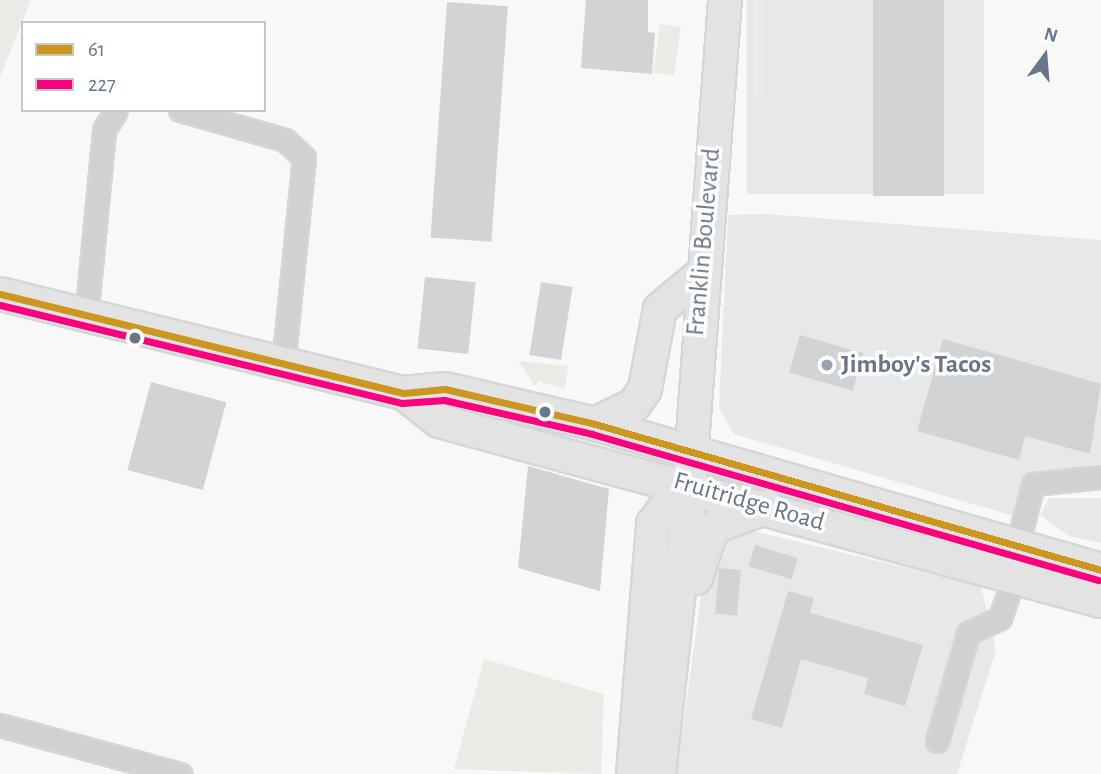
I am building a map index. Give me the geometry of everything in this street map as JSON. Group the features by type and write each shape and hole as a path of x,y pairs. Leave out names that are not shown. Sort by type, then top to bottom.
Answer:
{"main road":[{"name":"Franklin Boulevard","path":"659,774 671,643 686,527 684,484 725,0"},
{"path":"595,424 634,405 645,389 660,309 702,275"},
{"name":"Fruitridge Road","path":"0,294 86,318 404,393 445,389 595,424 1101,570"},
{"name":"Fruitridge Road","path":"404,393 439,421 684,484 1101,601"},
{"path":"633,774 653,524 684,484"},
{"path":"671,643 687,620 712,528 767,507"}],"street":[{"path":"86,318 104,130 115,112"},
{"path":"187,112 285,140 304,158 283,365"},
{"path":"1017,546 1033,484 1101,477"},
{"path":"937,741 968,633 1000,618 1014,577"},
{"path":"0,724 180,774"}],"shaded area":[{"path":"0,0 31,0 21,21 0,77"},
{"path":"747,0 984,0 984,194 747,194"},
{"path":"754,0 765,0 765,101 754,101"},
{"path":"660,24 681,27 674,75 653,73"},
{"path":"766,214 1101,240 1101,469 1031,477 1017,517 734,434 719,408 728,215"},
{"path":"518,361 568,366 565,389 539,381 535,386"},
{"path":"1049,498 1101,498 1101,543 1069,536 1040,515"},
{"path":"737,527 981,586 996,650 957,774 676,774 708,548"},
{"path":"484,659 604,694 601,774 454,769"}],"building":[{"path":"586,0 648,0 648,32 655,33 652,74 581,68"},
{"path":"873,0 944,0 944,196 873,196"},
{"path":"447,2 508,6 491,242 431,237"},
{"path":"425,277 476,282 468,354 417,349"},
{"path":"541,282 573,287 561,360 529,355"},
{"path":"800,335 863,353 853,391 789,372"},
{"path":"943,339 1101,384 1090,454 1025,436 1019,460 917,431"},
{"path":"151,382 226,402 203,490 127,470"},
{"path":"528,466 609,489 600,591 518,568"},
{"path":"755,545 798,558 792,579 749,566"},
{"path":"719,568 741,570 737,616 715,614"},
{"path":"788,591 814,598 810,613 923,645 905,706 864,694 868,678 801,659 782,728 751,719"}],"transit line":[{"name":"61","path":"0,294 404,393 445,389 595,424 1101,570"},
{"name":"227","path":"0,305 402,403 444,400 592,434 1098,580"}],"place":[{"name":"Jimboy's Tacos","path":"827,365"}]}
